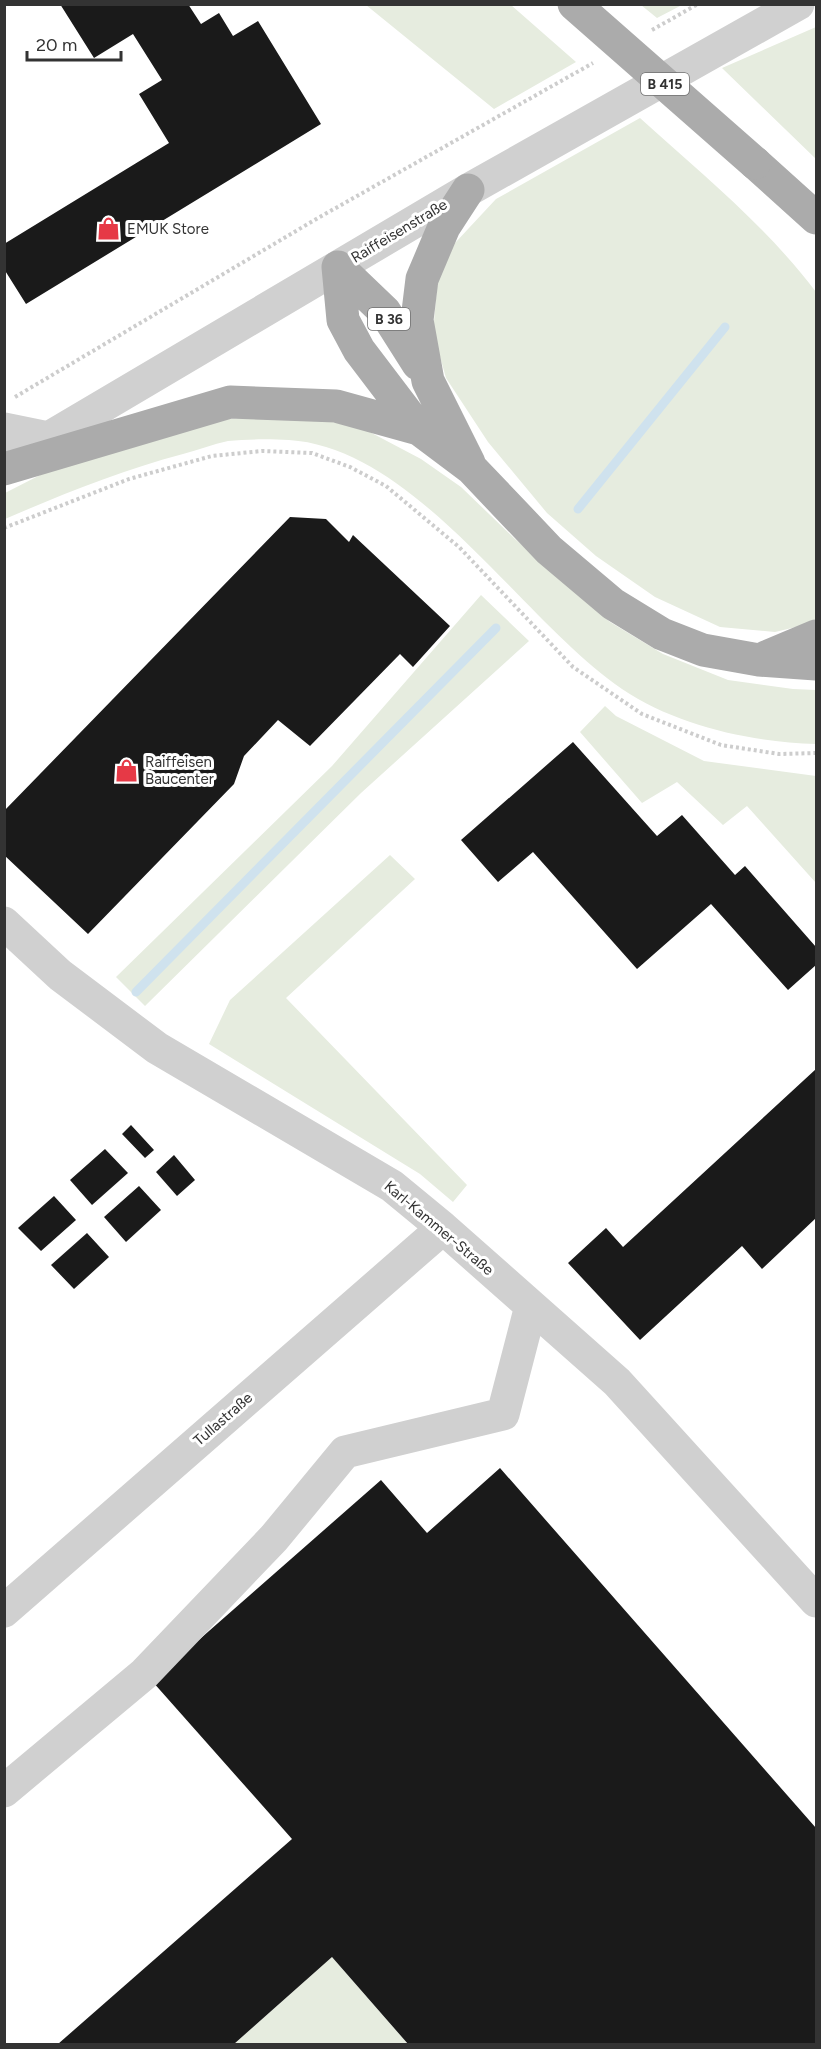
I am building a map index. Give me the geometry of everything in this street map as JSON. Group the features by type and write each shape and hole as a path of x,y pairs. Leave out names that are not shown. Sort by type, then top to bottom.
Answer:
{"main road":[{"name":"B 415","path":"574,4 816,218"},
{"path":"468,190 444,227 422,279 417,320 428,381 471,468"},
{"path":"338,267 343,320 359,350 419,429 471,468 549,550 613,604 662,634 703,650 759,660 816,664"},
{"name":"B 36","path":"338,267 385,312 428,381"},
{"path":"4,469 230,402 336,406 419,429"},
{"path":"759,660 816,636"}],"street":[{"name":"Raiffeisenstraße","path":"4,464 468,190 798,4"},
{"path":"4,429 48,438"},
{"name":"Karl-Kammer-Straße","path":"4,923 60,975 157,1048 392,1186 443,1228 617,1382 816,1601"},
{"name":"Tullastraße","path":"4,1611 443,1228"},
{"path":"4,1791 144,1674 274,1538 345,1452 503,1414 531,1306"}],"path":[{"path":"647,33 698,4"},
{"path":"15,398 318,218 596,62"},
{"path":"4,528 129,479 212,456 262,451 312,453 350,467 386,486 459,547 573,667 642,714 721,745 779,754 816,753"}],"shaded area":[{"path":"366,5 511,5 576,62 494,109"},
{"path":"641,5 682,5 657,18"},
{"path":"816,27 816,159 722,68"},
{"path":"640,118 755,223 816,292 816,621 813,623 775,632 720,627 655,597 596,556 547,513 488,442 446,378 433,332 438,277 455,243 496,199"},
{"path":"272,416 325,420 366,430 421,459 461,487 515,539 610,622 663,654 728,680 816,690 816,744 766,740 715,730 666,713 643,702 622,689 584,659 424,504 380,473 336,450 289,440 228,441 115,475 5,519 5,493 50,470 228,419"},
{"path":"481,595 529,641 361,793 145,1006 116,977 332,766"},
{"path":"605,706 616,716 704,761 816,776 816,883 747,806 723,825 677,782 642,803 580,732"},
{"path":"390,855 415,879 286,998 467,1185 453,1202 420,1174 209,1044 230,1000"},
{"path":"332,1957 408,2044 234,2044"}],"building":[{"path":"60,4 188,4 201,24 219,13 233,36 258,21 321,124 26,304 4,269 4,244 169,143 139,94 162,80 133,34 94,58"},
{"path":"290,517 326,519 349,542 353,535 450,626 413,667 400,654 310,746 278,720 244,756 234,784 88,934 4,855 4,811"},
{"path":"573,742 657,836 682,815 735,875 745,866 816,947 816,965 788,990 711,904 637,969 533,852 498,882 461,840"},
{"path":"816,1069 816,1218 762,1269 742,1246 640,1340 568,1263 606,1228 623,1247"},
{"path":"131,1125 154,1150 145,1158 122,1134"},
{"path":"105,1149 128,1173 92,1205 70,1180"},
{"path":"174,1155 195,1180 177,1196 156,1172"},
{"path":"139,1186 161,1210 126,1242 104,1217"},
{"path":"54,1196 76,1220 41,1251 18,1228"},
{"path":"87,1233 109,1257 74,1289 51,1265"},
{"path":"500,1468 816,1828 816,2044 408,2044 332,1957 234,2044 58,2044 292,1839 152,1681 381,1480 427,1533"}],"waterway":[{"path":"578,509 725,327"},
{"path":"136,992 496,628"}],"place":[{"name":"EMUK Store","path":"109,229"},
{"name":"Raiffeisen Baucenter","path":"127,771"}]}
